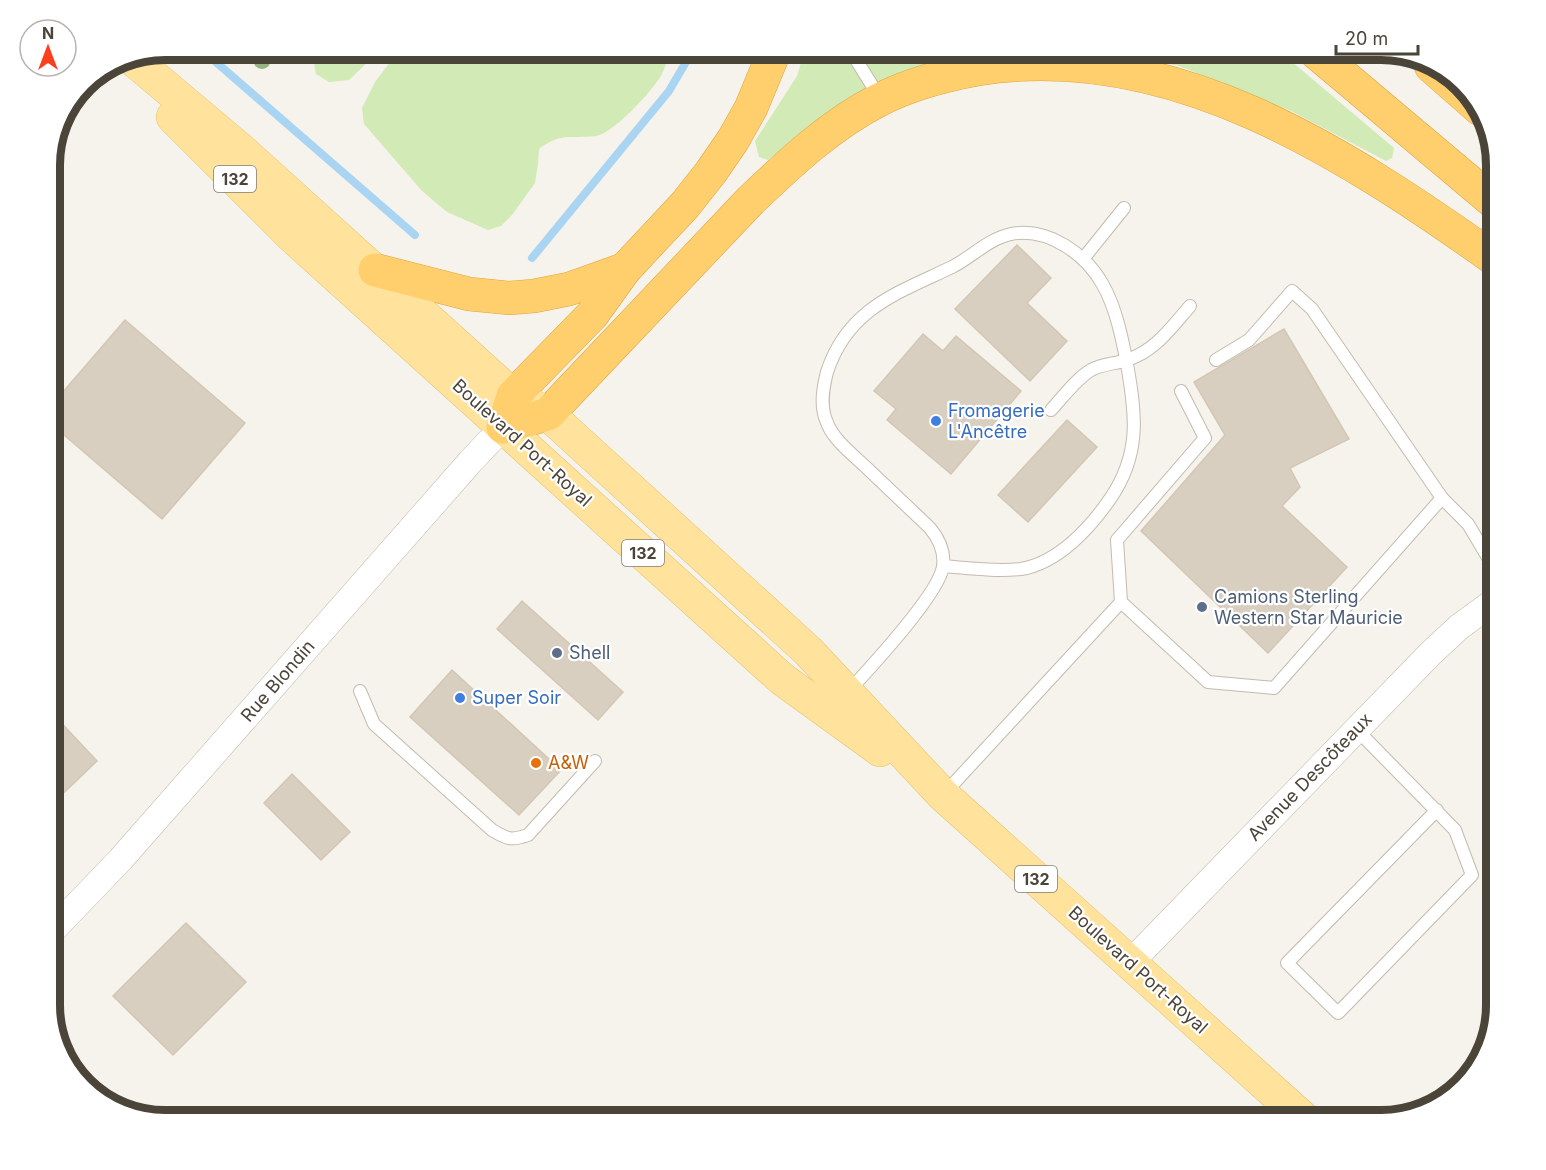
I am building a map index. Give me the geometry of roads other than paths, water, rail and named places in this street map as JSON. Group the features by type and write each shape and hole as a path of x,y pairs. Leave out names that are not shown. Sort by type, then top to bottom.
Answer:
{"highway":[{"path":"503,427 513,396 592,315 625,269 685,205 723,156 751,108 771,60"},
{"path":"1326,60 1486,195"},
{"path":"503,427 548,414 784,167 835,126 881,99 948,75 1015,65 1083,66 1152,78 1225,101 1304,137 1387,186 1486,253"},
{"path":"375,270 469,294 522,298 569,289 625,269"}],"main road":[{"name":"Boulevard Port-Royal","path":"139,64 189,104 513,396 548,414 808,651 838,703"},
{"name":"Boulevard Port-Royal","path":"125,69 292,236 782,679 838,703 1294,1110"}],"street":[{"name":"Rue Blondin","path":"60,923 121,859 503,427"},
{"name":"Avenue Descôteaux","path":"1130,963 1356,729 1459,627 1486,608"}],"lane":[{"path":"856,60 881,99"},
{"path":"1083,259 1124,208"},
{"path":"838,703 877,660 929,595 938,582 943,566 942,549 935,534 846,448 828,427 823,410 823,391 833,358 846,335 877,304 905,287 955,265 1002,237 1022,233 1046,237 1059,242 1083,259 1104,286 1111,302 1126,361 1133,411 1132,454 1124,477 1098,515 1063,550 1032,566 1004,570 943,566"},
{"path":"1215,360 1249,340 1292,291 1312,309 1442,498 1468,524 1486,553"},
{"path":"1051,410 1093,369 1126,361 1140,355 1160,341 1190,306"},
{"path":"1181,391 1205,438 1117,540 1121,602 1208,682 1274,688 1442,498"},
{"path":"943,795 1121,602"},
{"path":"360,691 375,724 492,830 507,839 518,839 528,835 595,761"},
{"path":"1356,729 1437,810 1455,830 1472,875 1338,1013 1287,963 1437,810"}],"waterway":[{"path":"214,60 415,235"},
{"path":"532,258 669,91 687,60"}],"place":[{"name":"Fromagerie L'Ancêtre","path":"936,421"},
{"name":"Camions Sterling Western Star Mauricie","path":"1202,607"},
{"name":"Shell","path":"557,653"},
{"name":"Super Soir","path":"460,698"},
{"name":"A&W","path":"536,763"}]}
